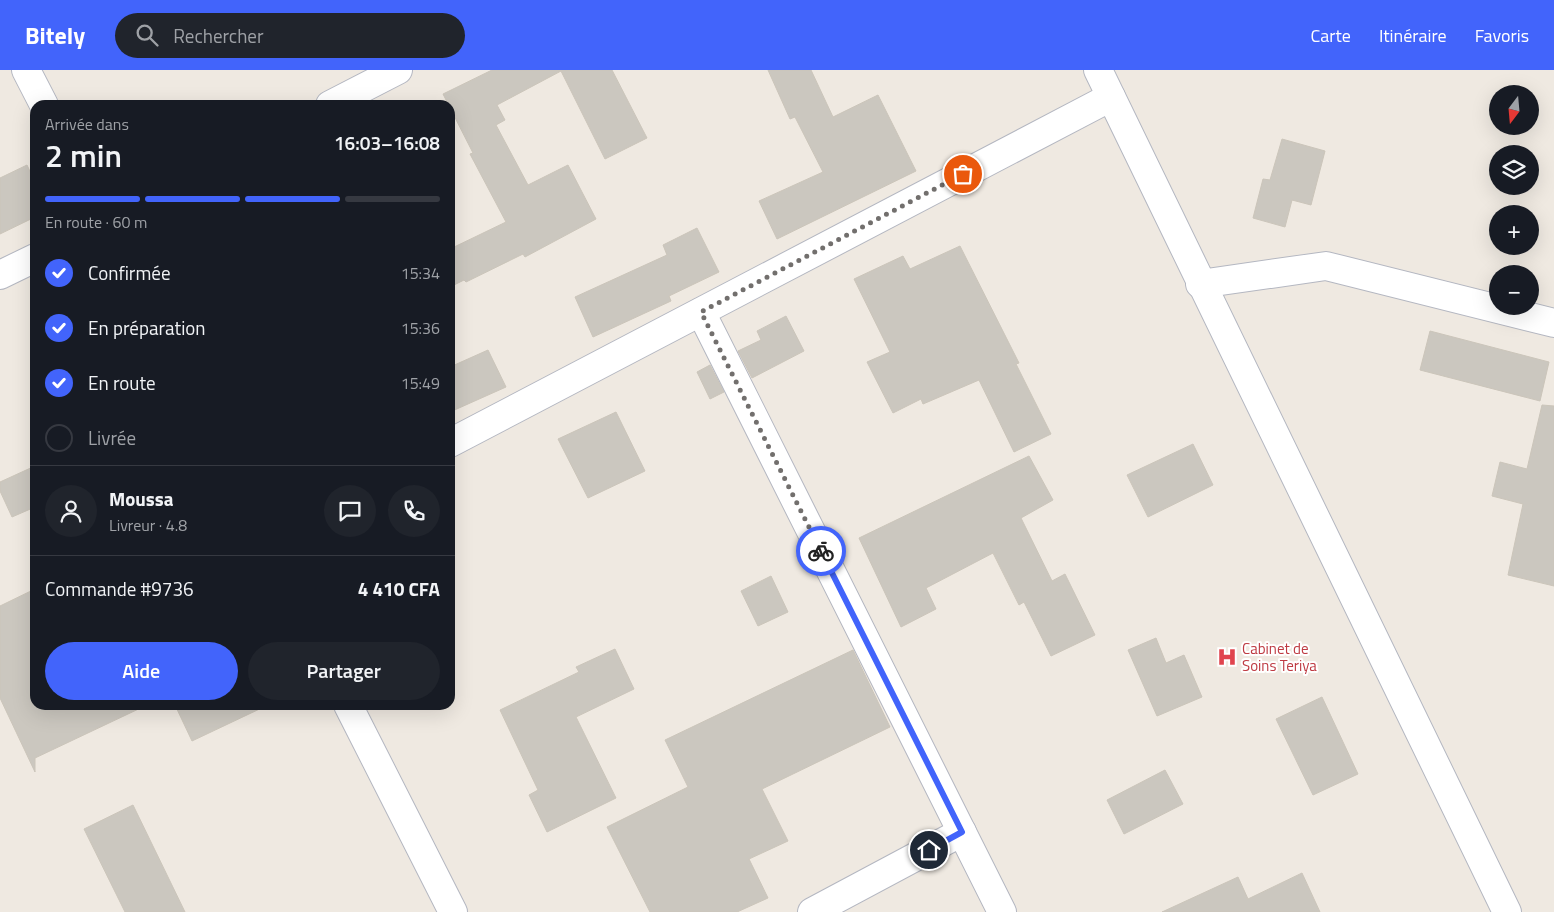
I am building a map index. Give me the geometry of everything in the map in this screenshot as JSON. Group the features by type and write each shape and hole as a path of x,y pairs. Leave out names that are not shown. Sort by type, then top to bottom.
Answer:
{"street":[{"path":"26,70 41,100"},
{"path":"340,100 398,70"},
{"path":"1098,70 1200,284 1507,912"},
{"path":"455,439 1111,97"},
{"path":"0,275 30,260"},
{"path":"1200,284 1326,266 1554,324"},
{"path":"701,312 1002,912"},
{"path":"351,710 453,912"},
{"path":"812,912 962,832"}],"building":[{"path":"492,70 612,70 647,138 605,159 561,71 497,105 505,120 496,125 528,185 568,165 596,219 525,257 523,254 466,282 464,280 455,284 455,247 506,222 470,154 473,153 455,118 455,100 446,100 443,94"},
{"path":"768,70 811,70 833,117 878,95 916,171 777,239 759,201 823,172 795,117 790,119"},
{"path":"1282,139 1325,151 1311,205 1292,200 1285,227 1253,218 1263,179 1270,180"},
{"path":"27,165 30,171 30,219 0,234 0,178"},
{"path":"697,228 719,272 669,296 671,301 593,337 575,297 667,255 663,245"},
{"path":"960,246 1019,363 1016,364 1051,434 1014,452 979,380 923,404 921,399 893,413 867,362 890,352 854,279 903,256 910,269"},
{"path":"786,316 804,351 752,378 738,351 761,340 757,331"},
{"path":"1430,331 1549,362 1540,401 1420,370"},
{"path":"488,350 506,387 455,410 455,365"},
{"path":"710,365 724,392 710,399 697,372"},
{"path":"1542,405 1554,406 1554,586 1508,575 1523,504 1492,496 1500,462 1527,469"},
{"path":"616,412 645,471 588,498 558,439"},
{"path":"1193,444 1213,485 1148,517 1127,475"},
{"path":"1029,456 1053,500 1021,518 1052,581 1065,574 1095,635 1051,656 1024,602 1019,605 993,553 926,588 936,609 901,627 859,538"},
{"path":"30,468 30,509 12,517 0,491 0,482"},
{"path":"771,576 788,612 758,626 741,591"},
{"path":"30,591 30,710 136,710 35,758 35,772 0,698 0,606"},
{"path":"1156,638 1166,663 1184,655 1202,697 1157,716 1128,650"},
{"path":"615,649 634,689 576,717 616,798 547,832 529,795 538,790 500,710 579,672 576,667"},
{"path":"853,650 890,727 762,789 788,841 749,859 768,898 737,912 650,912 607,827 688,787 665,740"},
{"path":"1322,697 1358,774 1313,795 1276,719"},
{"path":"177,710 257,710 192,741"},
{"path":"1165,770 1183,804 1124,834 1107,800"},
{"path":"133,805 185,912 125,912 84,829"},
{"path":"1302,873 1320,912 1162,912 1238,877 1248,899"}],"way so far":[{"path":"821,551 701,312 963,174"}],"place":[{"name":"Cabinet de Soins Teriya","path":"1227,657"}],"route":[{"path":"821,551 962,832 929,850"}]}
